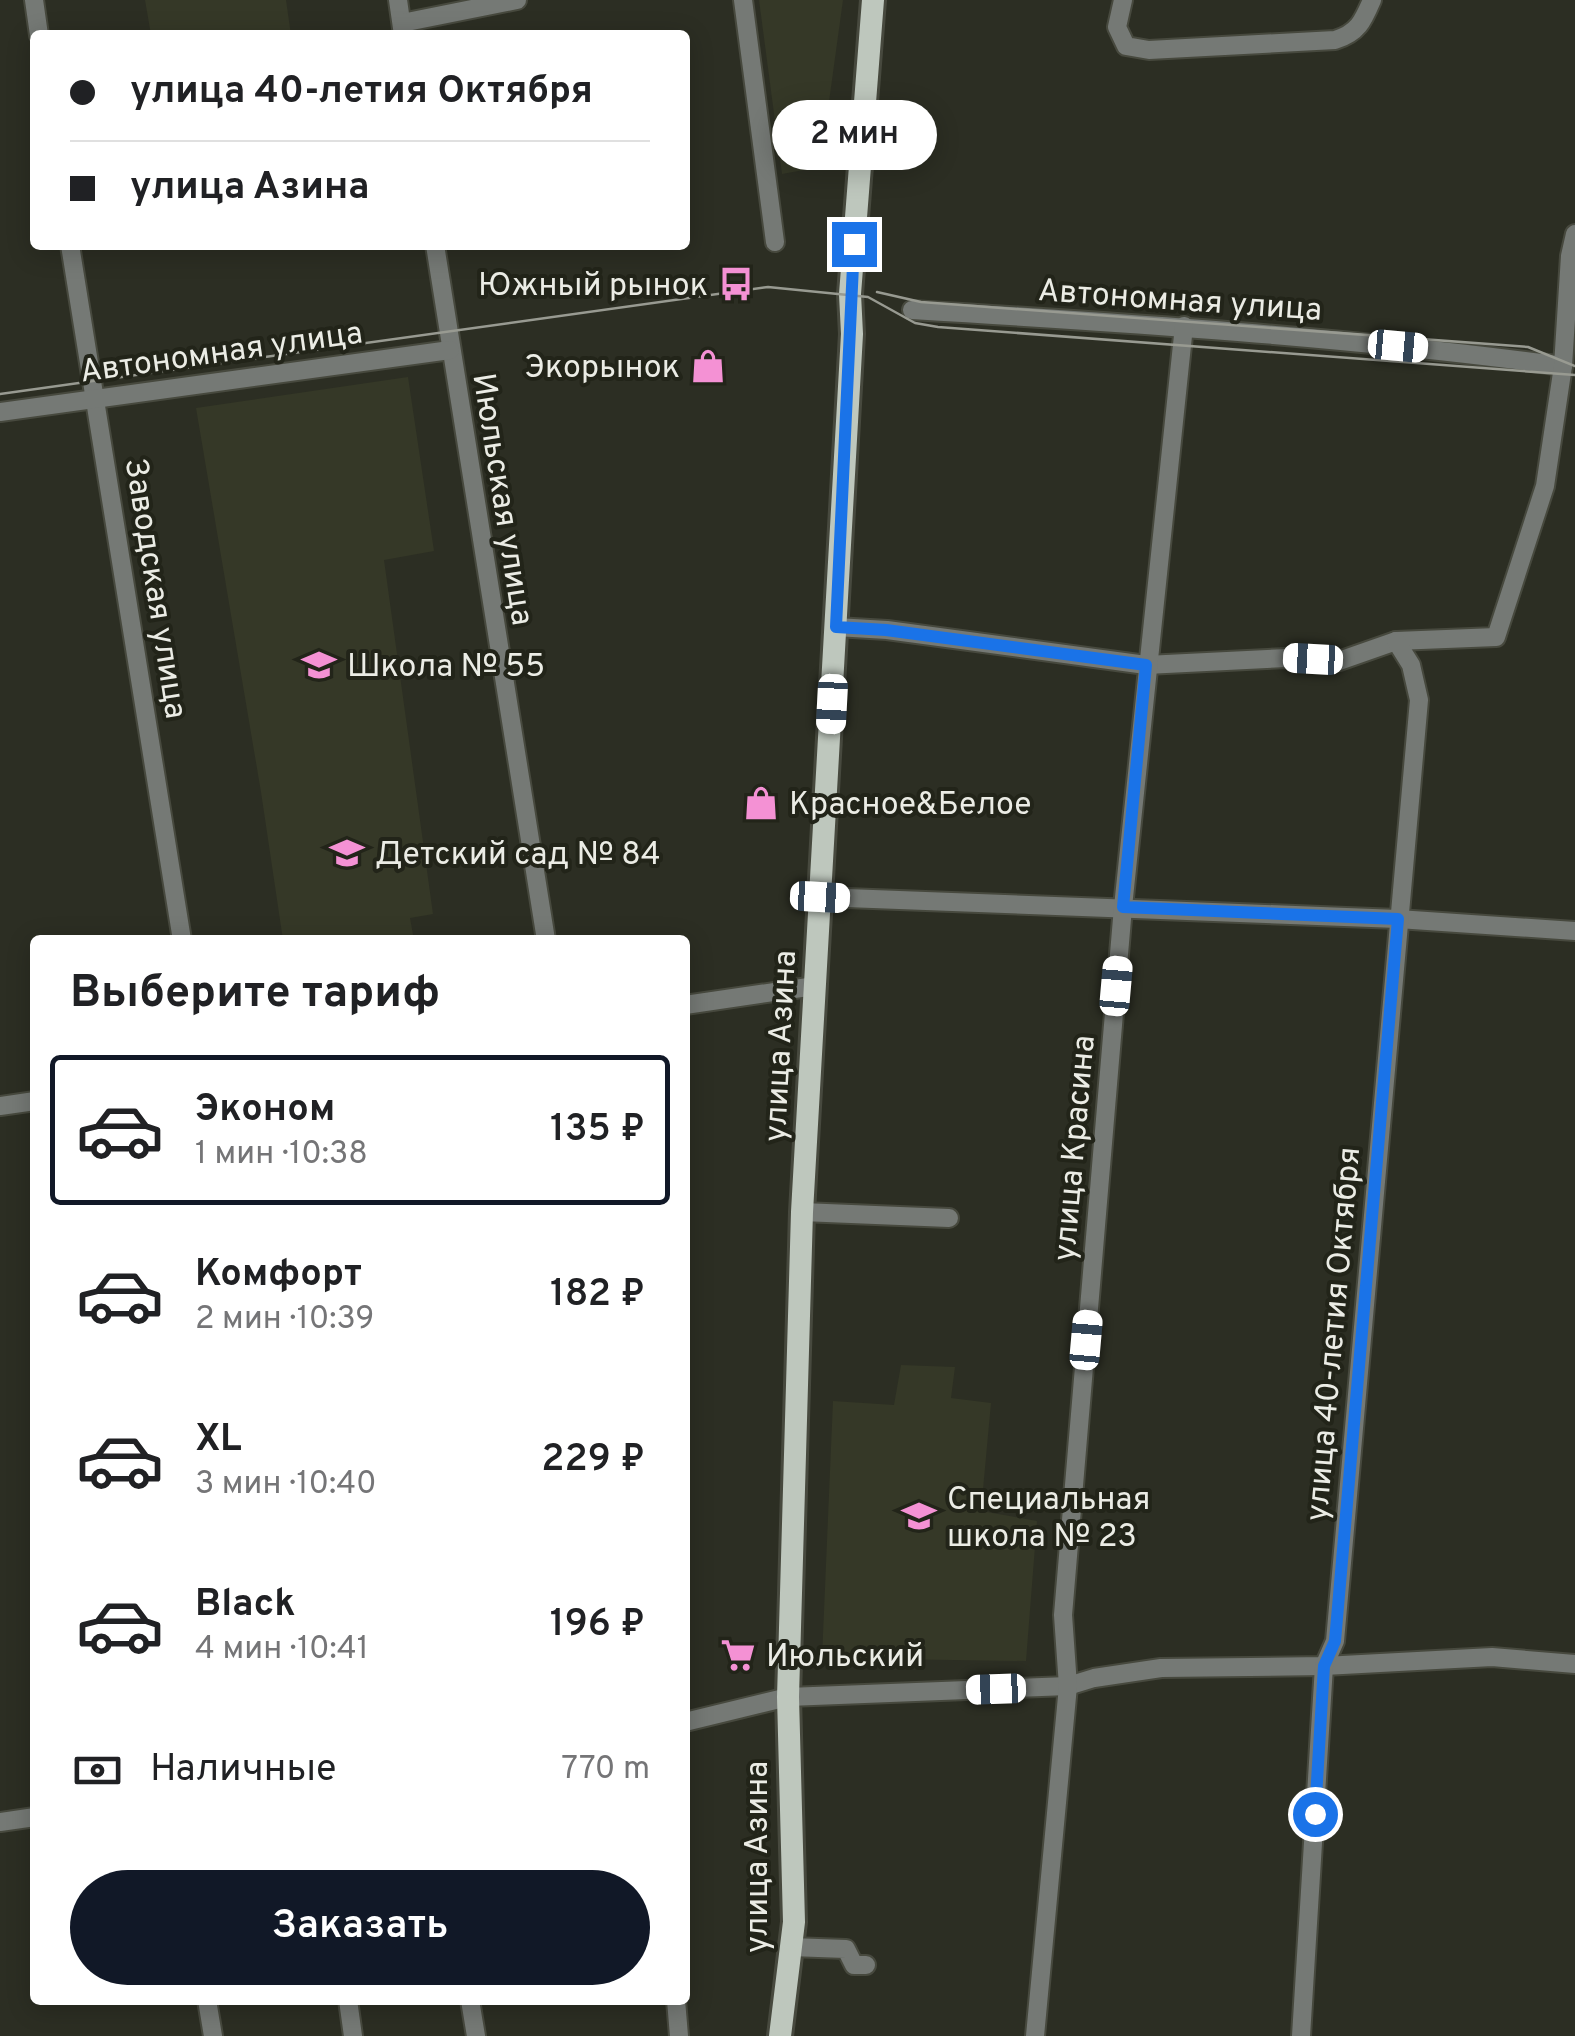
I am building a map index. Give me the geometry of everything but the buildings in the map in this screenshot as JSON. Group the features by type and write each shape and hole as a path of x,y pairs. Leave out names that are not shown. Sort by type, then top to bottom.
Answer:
{"main road":[{"name":"улица Азина","path":"780,2036 794,1922 788,1697 802,1212 852,334 850,294 873,0"}],"street":[{"path":"34,0 38,30"},
{"path":"398,0 403,29 518,0"},
{"path":"743,0 775,242"},
{"path":"1123,0 1118,27 1126,46 1149,50 1335,40 1360,26 1372,0"},
{"path":"836,627 886,630 1146,665 1286,658 1339,661 1396,641 1496,637 1546,486 1569,338 1570,256 1575,234"},
{"name":"Заводская улица","path":"71,250 181,935"},
{"name":"Июльская улица","path":"435,250 545,935"},
{"name":"Автономная улица","path":"912,310 1184,326 1470,353 1563,366"},
{"name":"улица Красина","path":"1035,2036 1068,1686 1063,1615 1123,907 1184,326"},
{"name":"Автономная улица","path":"0,412 450,350"},
{"name":"улица 40-летия Октября","path":"1300,2036 1324,1666 1335,1641 1419,700 1411,665 1396,641"},
{"path":"820,897 1398,919 1575,931"},
{"path":"690,1004 815,986"},
{"path":"0,1106 30,1102"},
{"path":"802,1212 949,1218"},
{"path":"690,1721 788,1697 1068,1686 1160,1668 1324,1666 1492,1656 1575,1664"},
{"path":"0,1822 30,1819"},
{"path":"791,1947 846,1949 854,1965 866,1965"},
{"path":"208,2005 213,2036"},
{"path":"349,2005 353,2036"},
{"path":"471,2005 476,2036"},
{"path":"676,2005 678,2036"}],"shaded area":[{"path":"145,0 286,0 290,30 150,30"},
{"path":"759,0 843,0 820,167 782,174"},
{"name":"Школа № 55","path":"408,377 434,551 384,560 433,914 410,918 413,935 282,935 196,408"},
{"name":"Специальная школа № 23","path":"901,1365 955,1367 951,1398 991,1403 981,1511 1037,1521 1026,1661 822,1658 833,1401 894,1405"}],"tram line":[{"path":"0,394 768,287 868,297 915,323 938,327 1575,375"},
{"path":"877,292 921,302 1528,347 1575,366"}],"place":[{"name":"Южный рынок","path":"736,284"},
{"name":"Экорынок","path":"708,366"},
{"name":"Школа № 55","path":"319,665"},
{"name":"Красное&Белое","path":"761,803"},
{"name":"Детский сад № 84","path":"347,853"},
{"name":"Специальная школа № 23","path":"919,1516"},
{"name":"Июльский","path":"738,1655"}],"route":[{"path":"854,244 836,627 886,630 1146,665 1123,907 1398,919 1335,1641 1324,1666 1315,1814"}]}
